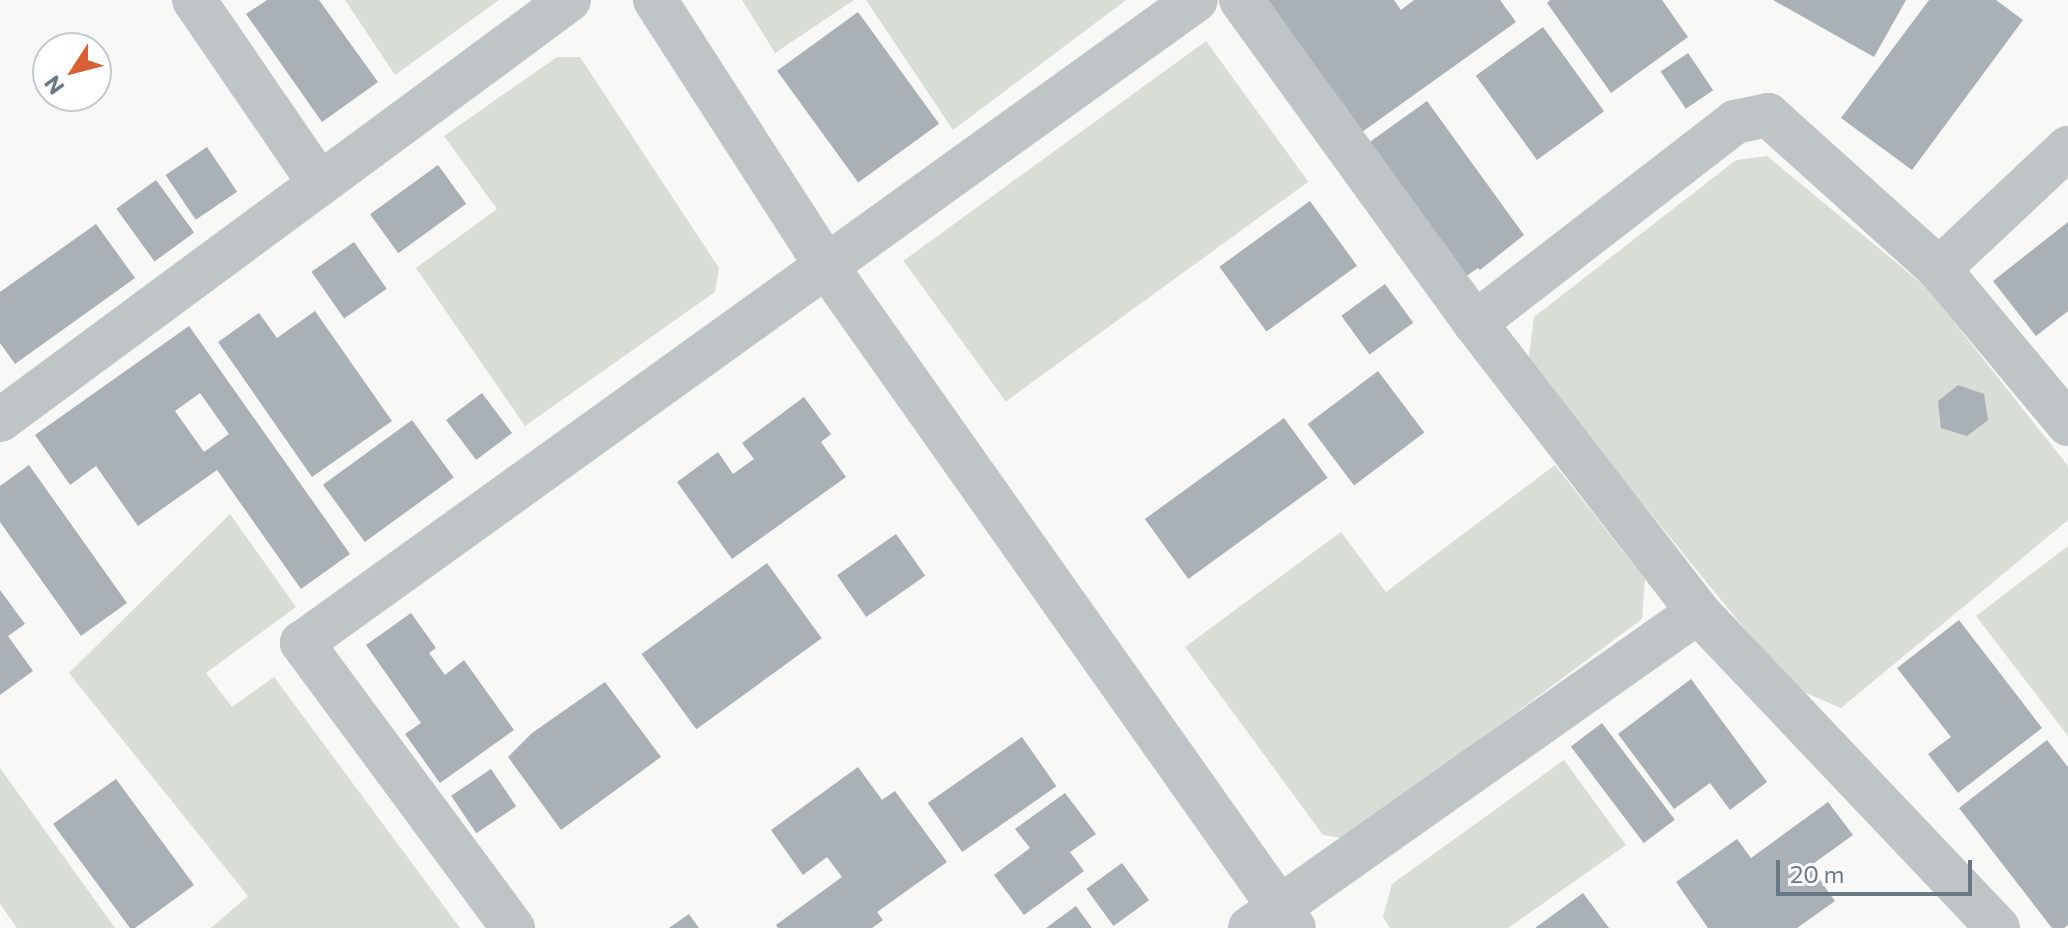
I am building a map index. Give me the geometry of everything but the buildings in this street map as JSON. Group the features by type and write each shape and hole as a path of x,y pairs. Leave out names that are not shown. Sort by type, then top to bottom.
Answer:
{"street":[{"path":"194,0 320,184"},
{"path":"0,420 569,0"},
{"path":"655,0 827,267 1274,921 1698,612"},
{"path":"513,928 302,643 1196,0"},
{"path":"1241,0 1475,323 1698,612 1998,928"},
{"path":"1475,323 1735,122 1768,115 1939,269 2068,424"},
{"path":"1939,269 2068,148"}],"shaded area":[{"path":"345,0 499,0 395,75"},
{"path":"742,0 854,0 775,53"},
{"path":"866,0 1126,0 953,130"},
{"path":"1206,41 1308,182 1006,402 903,261"},
{"path":"557,57 580,57 719,268 715,292 525,426 416,268 497,209 444,136"},
{"path":"1767,156 1927,288 2068,466 2068,520 1841,708 1792,687 1528,363 1534,317 1736,160"},
{"path":"1555,465 1645,579 1642,619 1346,839 1323,835 1185,647 1341,532 1386,592"},
{"path":"230,514 296,607 206,673 232,707 274,677 460,928 211,928 248,896 69,673"},
{"path":"2068,546 2068,736 1976,616"},
{"path":"1564,760 1626,845 1508,928 1390,928 1383,917 1392,884"},
{"path":"0,768 115,928 17,928 0,904"}]}
